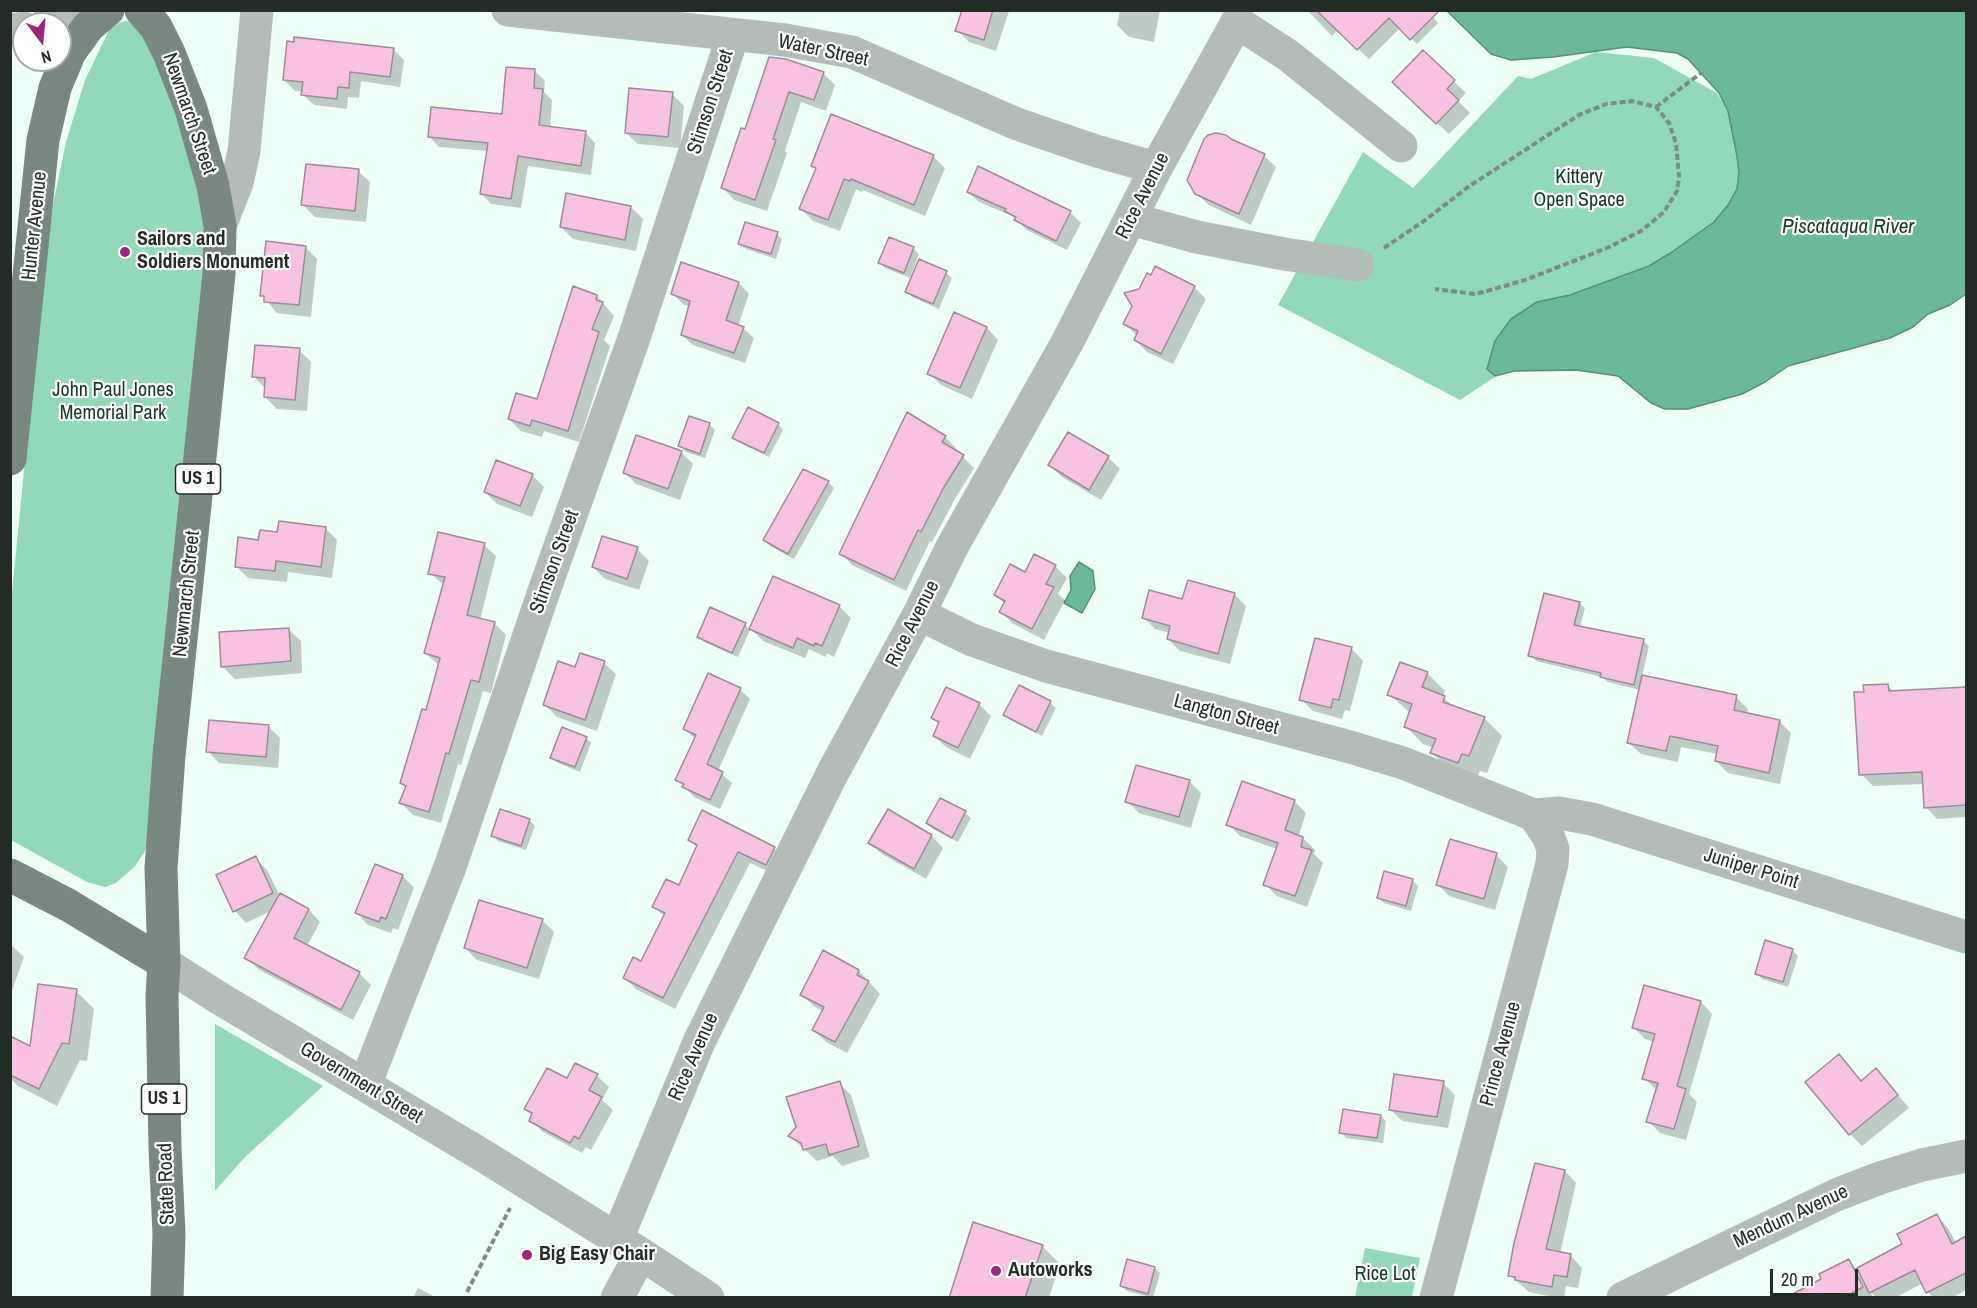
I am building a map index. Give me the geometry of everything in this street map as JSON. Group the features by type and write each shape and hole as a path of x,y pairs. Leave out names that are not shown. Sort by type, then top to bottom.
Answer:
{"main road":[{"name":"Hunter Avenue","path":"10,459 43,141 55,88 70,52 88,27 108,10"},
{"name":"Newmarch Street","path":"141,10 156,27 165,44 191,109 213,186 220,226 219,274 165,799 160,868 164,963"},
{"name":"Government Street","path":"10,874 68,905 164,963"},
{"name":"State Road","path":"164,963 162,995 169,1234 167,1298"}],"street":[{"name":"Newmarch Street","path":"220,226 237,183 244,150 256,10"},
{"name":"Water Street","path":"508,10 795,42 852,52 1017,123 1093,150 1156,168"},
{"name":"Rice Avenue","path":"616,1298 629,1247 699,1042 833,772 919,614 952,547 1068,341 1156,168 1237,21 1289,56 1401,146"},
{"name":"Stimson Street","path":"365,1085 450,867 637,328 733,35"},
{"path":"1131,219 1207,239 1358,265"},
{"name":"Langton Street","path":"919,614 972,640 1026,660 1403,763 1534,814"},
{"name":"Juniper Point","path":"1534,814 1559,813 1592,819 1966,937"},
{"name":"Prince Avenue","path":"1436,1298 1552,864 1553,849 1548,836 1534,814"},
{"name":"Government Street","path":"164,963 629,1247 708,1298"},
{"name":"Mendum Avenue","path":"1623,1298 1836,1195 1922,1164 1966,1155"}],"path":[{"path":"1656,107 1701,73"},
{"path":"1358,265 1424,221 1468,186 1579,115 1606,104 1632,101 1656,107 1669,123 1676,143 1679,176 1677,191 1664,212 1641,231 1607,248 1525,280 1494,289 1475,294 1435,289"},
{"path":"466,1292 513,1202"}],"green space":[{"name":"John Paul Jones Memorial Park","path":"127,21 135,25 156,53 200,189 206,256 149,841 135,866 116,883 105,887 87,882 11,840 11,603 44,267 54,199 66,142 85,80 109,30"},
{"name":"Kittery Open Space","path":"1596,52 1654,58 1717,93 1737,124 1749,162 1727,225 1460,400 1278,305 1363,152 1413,188 1518,76 1531,79"},
{"path":"215,1024 323,1086 245,1157 215,1191"},
{"name":"Rice Lot","path":"1365,1248 1420,1258 1412,1297 1355,1297"}],"water":[{"name":"Piscataqua River","path":"1447,11 1966,11 1966,294 1950,305 1928,314 1913,327 1890,338 1788,366 1742,394 1688,409 1665,409 1651,403 1618,376 1576,370 1514,371 1495,376 1487,369 1495,341 1511,319 1537,302 1570,295 1649,266 1714,222 1737,189 1739,172 1737,156 1728,111 1719,93 1688,59 1677,53 1627,47 1511,60 1491,54"},
{"path":"1079,562 1093,571 1095,589 1082,613 1064,603 1071,590 1070,576"}],"building":[{"path":"962,10 993,10 984,40 955,31"},
{"path":"1316,10 1440,10 1410,40 1389,18 1357,50"},
{"path":"294,37 394,48 390,77 350,72 349,88 338,87 337,99 301,95 303,82 283,80 287,41 294,42"},
{"path":"1423,50 1455,80 1447,89 1459,100 1436,124 1392,82"},
{"path":"769,57 786,59 824,72 814,100 789,92 773,139 776,140 755,200 721,188 741,128 745,129"},
{"path":"506,67 535,69 534,88 543,89 539,125 586,131 581,166 518,156 511,199 480,194 488,143 428,137 431,107 502,114"},
{"path":"629,88 673,92 668,137 625,133"},
{"path":"831,114 934,155 914,205 851,179 850,181 844,179 828,220 799,209 816,168 811,166"},
{"path":"1216,133 1226,135 1265,154 1239,214 1195,194 1187,180 1204,139"},
{"path":"306,164 359,169 355,211 301,205"},
{"path":"978,166 1071,211 1056,241 1014,220 1016,217 1004,211 1006,209 967,192"},
{"path":"566,193 631,206 625,240 560,227"},
{"path":"745,222 778,232 771,254 738,244"},
{"path":"889,237 914,247 904,273 878,263"},
{"path":"266,241 306,246 299,305 264,302 264,296 260,296"},
{"path":"919,259 947,271 933,304 905,292"},
{"path":"681,262 739,282 726,320 744,327 734,353 681,335 690,301 671,294"},
{"path":"1155,266 1195,286 1161,354 1134,340 1138,331 1123,324 1132,306 1124,293 1139,289 1147,273 1151,275"},
{"path":"573,286 597,295 596,300 603,302 592,329 599,332 568,431 532,420 530,426 508,419 516,393 537,399"},
{"path":"954,312 987,327 960,388 927,374"},
{"path":"255,345 300,348 295,400 264,397 265,378 252,377"},
{"path":"748,407 779,423 764,453 732,438"},
{"path":"907,412 946,436 942,442 964,455 944,487 921,532 918,530 894,580 839,554"},
{"path":"689,416 710,423 700,454 678,446"},
{"path":"1068,432 1109,456 1089,490 1048,465"},
{"path":"636,435 682,451 668,489 623,473"},
{"path":"496,460 533,474 520,506 484,492"},
{"path":"803,469 829,481 788,554 763,540"},
{"path":"279,521 326,527 321,567 276,561 275,571 235,567 238,537 258,540 260,530 277,532"},
{"path":"438,532 485,543 467,615 495,622 479,682 471,680 429,812 399,803 406,786 400,783 422,709 426,710 440,658 424,653 445,577 428,574"},
{"path":"602,536 638,547 627,579 592,567"},
{"path":"1034,554 1056,565 1046,584 1054,587 1032,629 999,612 1005,601 994,595 1010,564 1025,572"},
{"path":"773,576 840,605 822,646 815,643 814,646 797,638 793,648 749,629"},
{"path":"1188,580 1235,593 1218,654 1167,639 1170,626 1142,618 1149,590 1182,599"},
{"path":"1544,593 1580,602 1574,625 1644,639 1634,685 1600,677 1601,673 1528,656"},
{"path":"710,607 746,623 732,653 697,637"},
{"path":"289,628 291,661 221,667 219,632"},
{"path":"1315,638 1352,647 1339,700 1333,699 1331,708 1299,700"},
{"path":"580,653 605,661 585,720 543,705 558,661 575,667"},
{"path":"1400,662 1428,672 1422,687 1445,696 1443,702 1485,717 1469,756 1462,754 1458,763 1430,753 1436,739 1404,727 1412,704 1387,695"},
{"path":"708,673 741,688 707,764 723,772 710,800 682,787 684,784 675,780 696,735 683,729"},
{"path":"1642,675 1737,695 1734,710 1780,720 1769,773 1715,761 1718,746 1670,736 1666,751 1627,743"},
{"path":"1888,684 1889,691 1966,687 1966,805 1924,808 1922,772 1859,775 1854,692 1864,692 1863,685"},
{"path":"1019,685 1051,701 1036,732 1003,715"},
{"path":"946,687 980,703 958,748 933,736 939,722 931,718"},
{"path":"209,720 269,725 266,757 206,752"},
{"path":"562,727 587,737 575,767 550,758"},
{"path":"1136,765 1190,780 1179,817 1125,802"},
{"path":"1242,781 1295,800 1285,830 1303,837 1301,847 1312,850 1295,896 1263,885 1278,843 1226,825"},
{"path":"940,798 966,811 952,838 926,823"},
{"path":"500,809 530,819 521,846 491,836"},
{"path":"888,809 932,835 914,869 868,843"},
{"path":"702,810 775,847 766,865 738,852 663,998 623,978 633,957 641,961 665,913 652,907 666,879 679,885 697,845 688,840"},
{"path":"1450,839 1497,853 1484,899 1436,885"},
{"path":"256,856 273,893 233,912 216,875"},
{"path":"375,864 403,875 386,919 381,917 379,922 355,913"},
{"path":"1384,871 1413,879 1406,906 1377,898"},
{"path":"280,893 309,909 294,938 360,972 341,1010 244,958"},
{"path":"479,900 543,919 527,968 464,948"},
{"path":"1765,940 1793,949 1783,982 1755,974"},
{"path":"823,950 859,970 857,975 869,981 835,1042 812,1030 824,1007 800,995"},
{"path":"38,984 77,989 69,1044 62,1043 39,1089 10,1075 10,1036 30,1046"},
{"path":"1644,985 1701,1001 1677,1086 1686,1089 1674,1129 1646,1122 1658,1083 1642,1079 1655,1034 1632,1028"},
{"path":"1839,1054 1861,1081 1876,1068 1898,1095 1849,1135 1805,1082"},
{"path":"575,1063 598,1074 589,1090 602,1097 579,1139 574,1136 570,1143 529,1121 532,1113 524,1109 547,1068 567,1078"},
{"path":"1394,1074 1444,1081 1437,1117 1389,1110"},
{"path":"840,1081 859,1146 829,1155 826,1144 803,1150 801,1143 788,1136 796,1127 786,1097"},
{"path":"1343,1109 1381,1115 1377,1138 1339,1133"},
{"path":"1535,1163 1565,1170 1546,1249 1571,1254 1567,1277 1554,1275 1552,1287 1515,1280 1515,1277 1508,1276 1514,1243"},
{"path":"1937,1214 1952,1244 1966,1236 1966,1273 1926,1293 1915,1270 1869,1293 1857,1268 1902,1244 1897,1234"},
{"name":"Autoworks","path":"973,1222 1043,1245 1025,1298 949,1298"},
{"path":"1127,1259 1155,1267 1148,1294 1120,1286"},
{"path":"1849,1259 1863,1287 1843,1298 1785,1298 1821,1279 1819,1274"}],"place":[{"name":"Sailors and Soldiers Monument","path":"125,252"},
{"name":"Big Easy Chair","path":"527,1255"},
{"name":"Autoworks","path":"996,1271"}]}
